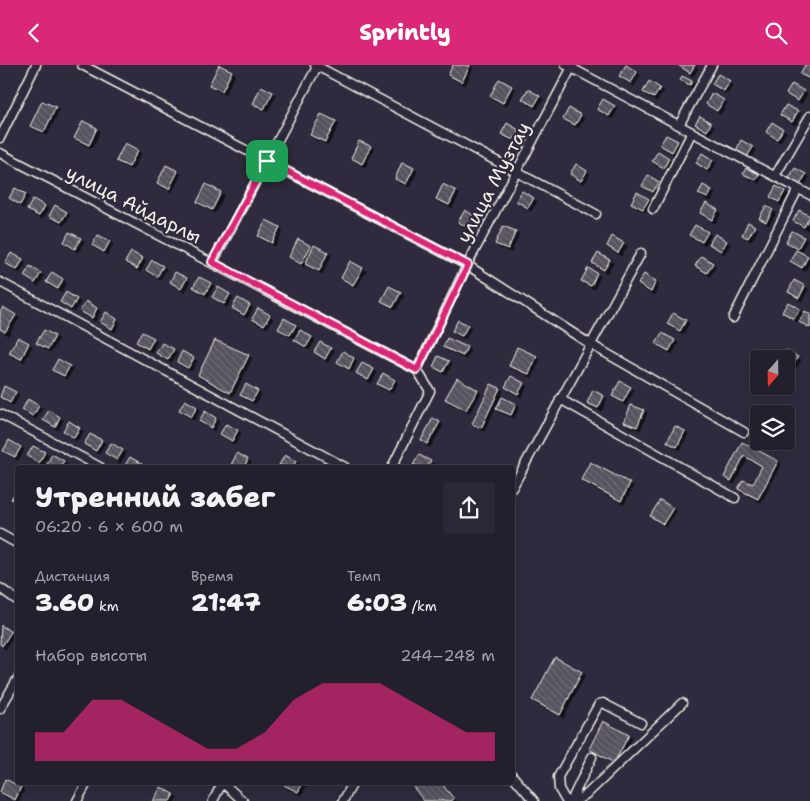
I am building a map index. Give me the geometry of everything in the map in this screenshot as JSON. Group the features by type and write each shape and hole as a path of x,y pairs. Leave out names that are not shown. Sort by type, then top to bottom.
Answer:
{"street":[{"path":"0,138 36,65"},
{"path":"82,65 468,265 590,344 744,432"},
{"path":"212,262 317,65 516,173 596,214"},
{"path":"680,125 712,65"},
{"path":"570,66 810,195"},
{"name":"улица Музтау","path":"417,370 468,265 570,66"},
{"path":"775,176 810,116"},
{"path":"653,209 692,132"},
{"name":"улица Айдарлы","path":"0,153 417,370"},
{"path":"733,318 798,189"},
{"path":"515,482 641,253"},
{"path":"0,282 341,465"},
{"path":"393,465 430,391 417,370"},
{"path":"560,399 735,497"},
{"path":"0,414 96,465"},
{"path":"0,534 15,542"},
{"path":"0,588 15,599"},
{"path":"0,709 15,683"},
{"path":"566,801 559,789 558,777 599,704 603,703 640,723"},
{"path":"576,801 588,793 682,703"},
{"path":"571,801 592,757"},
{"path":"515,779 534,801"},
{"path":"77,801 86,785"},
{"path":"212,801 222,785"},
{"path":"225,785 243,801"},
{"path":"343,801 353,785"}],"building":[{"path":"219,65 232,71 222,91 209,85"},
{"path":"453,65 470,65 462,82 448,75"},
{"path":"626,65 637,72 631,83 619,76"},
{"path":"678,65 695,65 690,73"},
{"path":"805,65 810,65 810,79 800,74"},
{"path":"718,74 730,81 724,91 712,84"},
{"path":"682,76 692,81 690,85 680,80"},
{"path":"499,79 512,86 503,103 490,96"},
{"path":"649,81 660,88 654,98 643,92"},
{"path":"792,84 804,91 798,101 786,94"},
{"path":"261,86 273,92 264,109 253,104"},
{"path":"528,89 540,96 534,106 522,99"},
{"path":"712,93 724,100 717,111 706,104"},
{"path":"603,99 615,106 609,116 597,109"},
{"path":"42,101 56,107 44,132 30,126"},
{"path":"786,105 798,111 792,122 780,115"},
{"path":"569,108 581,115 575,125 563,119"},
{"path":"321,114 336,121 325,142 310,135"},
{"path":"700,116 711,123 707,131 695,124"},
{"path":"83,121 97,128 89,145 74,138"},
{"path":"772,122 783,129 777,139 766,132"},
{"path":"507,123 519,130 513,140 501,134"},
{"path":"666,135 678,141 672,152 660,145"},
{"path":"741,140 753,147 747,157 736,151"},
{"path":"359,141 371,146 362,164 351,158"},
{"path":"125,143 138,150 129,167 116,161"},
{"path":"658,151 669,158 664,168 652,161"},
{"path":"702,153 713,160 707,170 696,163"},
{"path":"402,162 414,168 406,184 395,179"},
{"path":"576,164 587,171 581,181 570,174"},
{"path":"166,165 178,171 169,189 157,183"},
{"path":"746,168 759,174 756,180 743,174"},
{"path":"795,168 806,174 800,185 789,178"},
{"path":"648,175 659,182 653,192 642,186"},
{"path":"206,184 221,192 212,210 197,202"},
{"path":"443,184 456,191 449,205 436,199"},
{"path":"703,185 712,190 708,198 698,194"},
{"path":"776,186 785,191 779,202 770,197"},
{"path":"15,188 26,194 20,205 9,198"},
{"path":"522,191 534,198 528,208 516,201"},
{"path":"637,192 649,199 643,209 631,203"},
{"path":"33,199 45,206 39,216 27,210"},
{"path":"706,203 718,210 712,220 700,213"},
{"path":"55,205 67,212 61,222 49,216"},
{"path":"766,206 773,210 766,222 759,218"},
{"path":"465,210 476,217 470,228 458,222"},
{"path":"799,210 810,216 804,227 793,221"},
{"path":"266,220 280,227 272,243 258,236"},
{"path":"748,222 755,226 748,238 742,235"},
{"path":"695,225 708,232 702,242 689,235"},
{"path":"503,226 516,231 508,249 495,244"},
{"path":"792,231 804,237 798,248 786,242"},
{"path":"69,232 81,238 75,249 64,242"},
{"path":"715,234 727,241 721,251 709,244"},
{"path":"98,235 110,241 104,252 92,245"},
{"path":"612,236 624,243 618,253 607,246"},
{"path":"298,239 311,246 301,264 289,257"},
{"path":"314,245 328,252 319,271 305,264"},
{"path":"796,250 808,256 802,268 790,261"},
{"path":"131,252 143,258 137,269 125,262"},
{"path":"11,253 23,259 17,270 5,263"},
{"path":"598,253 610,260 604,270 592,263"},
{"path":"701,256 713,263 707,273 695,266"},
{"path":"152,260 163,266 157,277 146,270"},
{"path":"350,261 363,268 353,285 341,278"},
{"path":"30,266 41,273 35,283 24,276"},
{"path":"588,268 597,273 591,286 581,281"},
{"path":"52,272 63,279 58,289 46,282"},
{"path":"175,272 187,278 181,289 170,282"},
{"path":"644,274 656,281 651,292 638,284"},
{"path":"199,277 211,283 205,294 193,287"},
{"path":"794,280 805,286 799,298 788,292"},
{"path":"389,286 401,292 393,307 381,301"},
{"path":"218,287 230,294 224,304 212,297"},
{"path":"66,292 77,299 71,309 60,302"},
{"path":"238,298 250,305 244,315 232,308"},
{"path":"86,301 97,308 92,318 80,311"},
{"path":"788,302 800,309 794,319 782,312"},
{"path":"3,307 16,315 5,332 0,329 0,313"},
{"path":"258,308 270,315 264,325 252,319"},
{"path":"805,311 810,314 810,328 799,322"},
{"path":"106,312 117,319 112,329 100,322"},
{"path":"673,313 686,320 680,331 667,324"},
{"path":"284,318 296,325 290,335 278,329"},
{"path":"458,320 468,325 462,336 452,331"},
{"path":"44,330 55,336 48,349 36,343"},
{"path":"300,330 312,337 306,347 294,340"},
{"path":"142,332 154,338 148,349 136,342"},
{"path":"662,333 675,340 669,351 656,344"},
{"path":"18,337 29,343 21,359 9,353"},
{"path":"447,338 467,347 463,356 443,347"},
{"path":"215,340 249,355 230,393 198,375"},
{"path":"320,342 331,348 325,359 314,352"},
{"path":"162,343 174,349 168,360 156,353"},
{"path":"517,347 537,356 529,374 509,366"},
{"path":"182,351 194,358 188,368 177,362"},
{"path":"343,351 354,358 349,369 337,362"},
{"path":"438,356 449,361 443,372 433,367"},
{"path":"58,359 70,366 64,376 52,370"},
{"path":"362,363 374,369 368,380 356,373"},
{"path":"383,373 395,380 389,390 377,384"},
{"path":"511,376 524,383 518,394 505,387"},
{"path":"457,378 478,390 466,410 445,399"},
{"path":"620,381 631,387 623,402 612,396"},
{"path":"246,384 258,391 252,401 240,395"},
{"path":"491,384 500,388 481,428 472,424"},
{"path":"4,386 16,392 10,403 0,397"},
{"path":"593,390 604,396 598,408 587,403"},
{"path":"502,397 516,404 511,415 496,409"},
{"path":"28,399 39,406 33,416 22,410"},
{"path":"185,400 197,407 191,417 179,410"},
{"path":"631,405 644,410 637,427 624,422"},
{"path":"49,410 60,417 55,427 43,420"},
{"path":"205,411 216,418 211,428 199,421"},
{"path":"433,418 440,422 427,444 421,440"},
{"path":"69,421 80,428 74,438 63,431"},
{"path":"226,424 238,430 232,441 220,434"},
{"path":"675,426 685,431 677,447 667,442"},
{"path":"90,434 102,440 96,451 84,444"},
{"path":"9,440 21,447 15,457 3,451"},
{"path":"742,442 750,446 750,450 757,450 778,461 758,499 738,489 743,480 753,484 762,466 744,456 731,481 724,477"},
{"path":"111,443 123,450 117,460 105,453"},
{"path":"33,446 45,452 39,463 27,456"},
{"path":"237,453 248,459 245,465 231,465"},
{"path":"52,454 64,461 61,465 47,465"},
{"path":"285,455 296,461 294,465 279,465"},
{"path":"419,455 431,461 428,465 413,465"},
{"path":"130,457 142,464 141,465 125,465"},
{"path":"590,462 630,483 621,501 581,480"},
{"path":"15,492 15,501 11,499"},
{"path":"660,500 673,508 663,524 650,516"},
{"path":"1,625 11,632 2,646 0,644"},
{"path":"555,657 582,672 560,715 532,700"},
{"path":"603,721 629,735 614,763 589,749"},
{"path":"5,779 21,787 15,800 0,792"},
{"path":"284,785 302,785 298,792"},
{"path":"412,785 443,785 454,799 451,801 424,801"},
{"path":"161,787 174,794 170,801 153,801"}],"route":[{"path":"267,161 468,265 417,370 212,262 267,161"}]}
